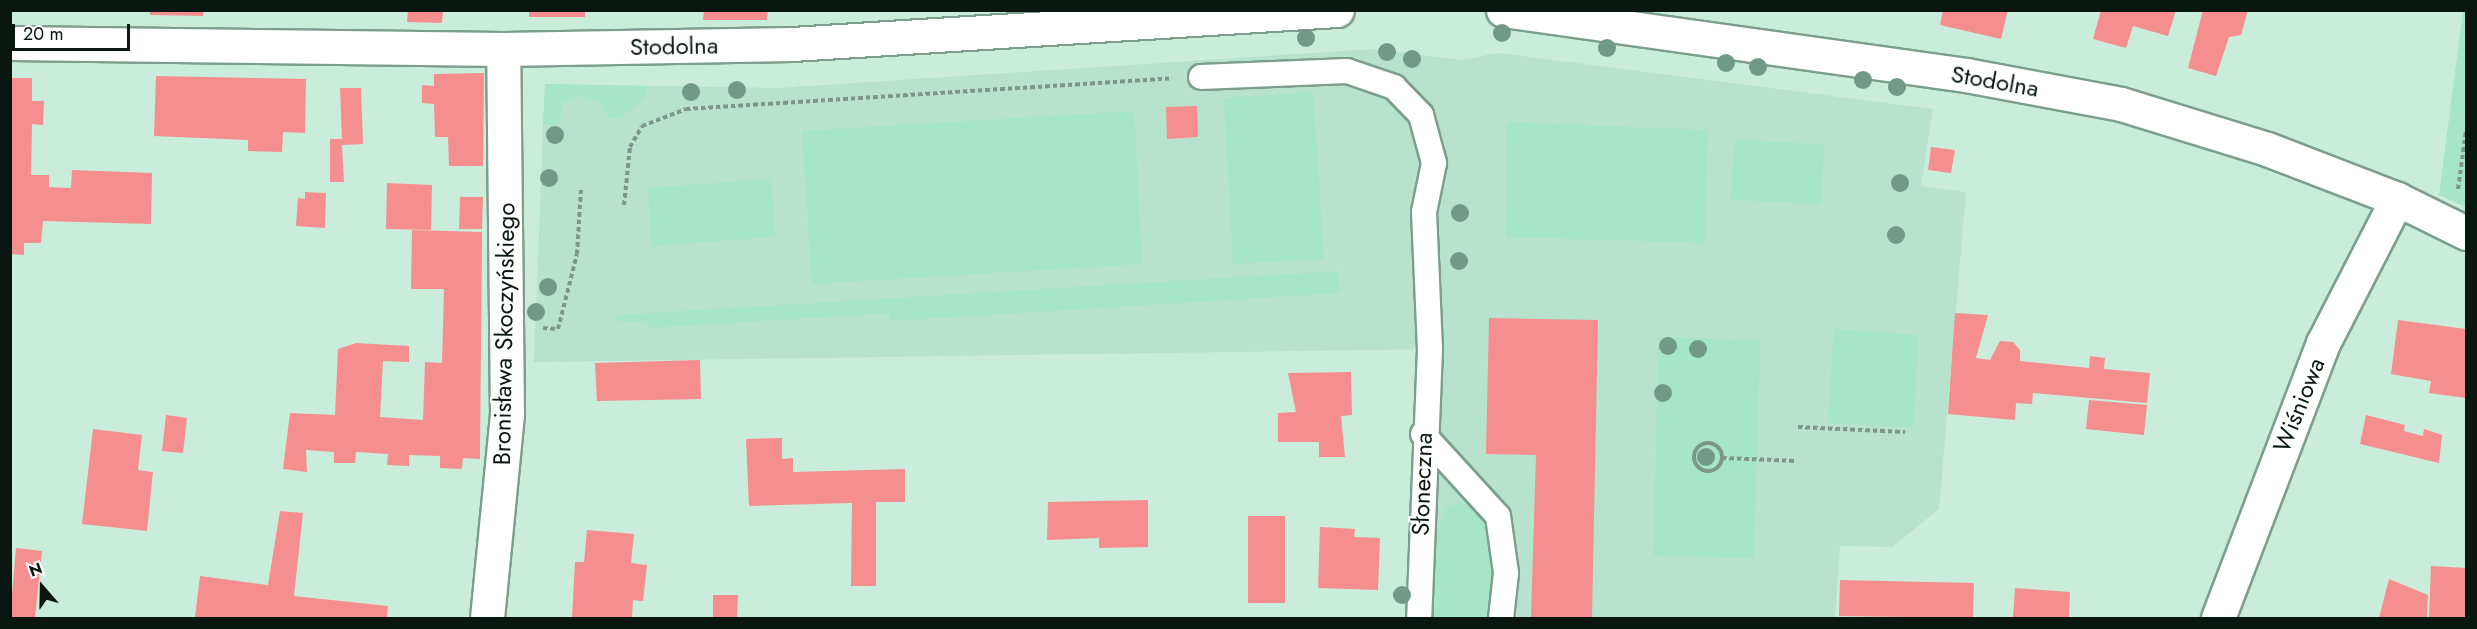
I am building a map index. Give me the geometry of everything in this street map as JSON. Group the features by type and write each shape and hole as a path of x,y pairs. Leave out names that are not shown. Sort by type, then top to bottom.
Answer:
{"street":[{"name":"Stodolna","path":"10,43 503,48 792,44 1337,10"},
{"name":"Stodolna","path":"1503,10 1966,75 2121,104 2267,149 2397,199 2466,234"},
{"name":"Bronisława Skoczyńskiego","path":"488,618 507,414 503,48"},
{"name":"Wiśniowa","path":"2218,618 2323,343 2397,199"}],"lane":[{"name":"Słoneczna","path":"1201,77 1347,71 1394,87 1421,115 1434,163 1424,212 1430,349 1423,434 1419,618"},
{"path":"1423,434 1498,516 1506,573 1501,618"}],"path":[{"path":"624,205 630,147 642,126 686,109 1201,77"},
{"path":"2458,189 2466,131"},
{"path":"535,328 558,329 577,254 581,189"},
{"path":"1798,427 1905,432"},
{"path":"1706,444 1717,447 1722,458 1716,469 1703,470 1694,456 1706,444"},
{"path":"1722,458 1797,461"}],"shaded area":[{"path":"2463,11 2466,11 2466,207 2439,195"},
{"path":"1373,49 1462,60 1498,53 1933,109 1921,186 1966,192 1939,509 1892,547 1840,546 1835,618 1432,618 1439,349 534,362 545,84 779,88"},
{"path":"545,84 648,86 643,99 620,119 608,118 603,105 580,96 563,102 560,121 554,125 543,124"},
{"path":"1313,92 1324,259 1233,264 1224,98"},
{"path":"1134,111 1142,264 812,284 802,131"},
{"path":"1507,122 1708,130 1705,243 1506,237"},
{"path":"1734,140 1824,144 1821,204 1731,200"},
{"path":"771,179 775,237 652,246 648,188"},
{"path":"1338,271 1340,293 890,321 889,313 649,328 648,321 618,322 617,315"},
{"path":"1834,329 1918,335 1914,427 1828,423"},
{"path":"1659,337 1760,341 1754,558 1653,556"},
{"path":"1465,501 1485,510 1496,549 1491,611 1487,618 1435,618 1437,527 1447,507"}],"building":[{"path":"150,10 204,10 203,16 150,15"},
{"path":"408,10 443,10 442,23 407,22"},
{"path":"529,10 585,10 585,17 529,17"},
{"path":"704,10 768,10 767,20 703,20"},
{"path":"1943,10 2008,10 2001,39 1940,25"},
{"path":"2101,10 2176,10 2168,36 2133,26 2126,48 2093,39"},
{"path":"2203,10 2248,10 2241,35 2229,37 2216,76 2188,68"},
{"path":"484,73 483,166 449,166 448,137 435,137 434,104 422,103 422,85 434,86 434,74"},
{"path":"156,76 306,79 305,133 283,132 282,152 248,151 248,140 154,136"},
{"path":"10,78 32,78 32,101 44,101 43,125 32,124 31,175 49,175 49,187 71,188 72,170 152,173 151,224 43,221 41,243 24,243 24,255 10,254"},
{"path":"340,88 361,88 363,144 342,145 344,182 330,182 330,139 342,139"},
{"path":"1197,106 1198,137 1167,139 1166,107"},
{"path":"1931,147 1955,150 1951,173 1928,170"},
{"path":"387,183 432,185 431,230 386,229"},
{"path":"305,192 326,193 325,228 296,226 298,198 305,199"},
{"path":"460,197 483,197 482,229 459,229"},
{"path":"412,230 482,232 480,459 463,458 462,469 440,468 440,456 409,455 409,466 387,465 388,454 356,452 355,463 334,463 334,452 306,450 307,472 283,469 290,413 335,415 338,349 356,343 409,346 409,362 383,361 380,417 423,420 425,362 442,363 444,289 411,289"},
{"path":"1955,313 1988,315 1976,358 1990,360 2000,341 2013,342 2020,350 2020,361 2089,368 2090,356 2105,358 2104,369 2150,373 2147,403 2033,393 2032,404 2016,403 2015,420 1948,414"},
{"path":"1489,318 1598,320 1592,618 1531,618 1536,455 1486,454"},
{"path":"2398,320 2466,329 2466,398 2429,393 2431,381 2391,374"},
{"path":"700,360 701,399 597,401 595,363"},
{"path":"1351,372 1352,415 1341,416 1345,457 1319,457 1319,442 1278,442 1278,413 1296,412 1288,373"},
{"path":"2089,400 2147,405 2144,435 2086,429"},
{"path":"166,415 187,418 183,453 162,451"},
{"path":"2366,415 2405,425 2404,431 2423,436 2424,429 2442,435 2439,463 2360,444"},
{"path":"93,429 142,435 138,470 153,472 147,531 82,524"},
{"path":"782,438 782,459 793,458 793,472 905,469 905,502 876,502 876,586 851,586 852,503 749,506 746,439"},
{"path":"1148,500 1148,547 1099,548 1099,538 1047,540 1048,502"},
{"path":"280,511 303,513 294,596 388,606 387,618 195,617 200,576 268,585"},
{"path":"1248,516 1285,516 1285,603 1248,603"},
{"path":"1320,527 1355,529 1354,537 1380,538 1378,590 1318,588"},
{"path":"587,530 634,534 631,563 647,565 643,601 633,600 632,618 572,618 575,562 584,562"},
{"path":"16,548 42,551 35,618 10,618"},
{"path":"2431,566 2466,568 2466,618 2429,618"},
{"path":"2389,579 2428,595 2427,618 2379,618"},
{"path":"1840,580 1974,583 1973,618 1839,616"},
{"path":"2015,588 2070,592 2069,618 2013,618"},
{"path":"713,595 738,595 737,618 713,618"}]}
